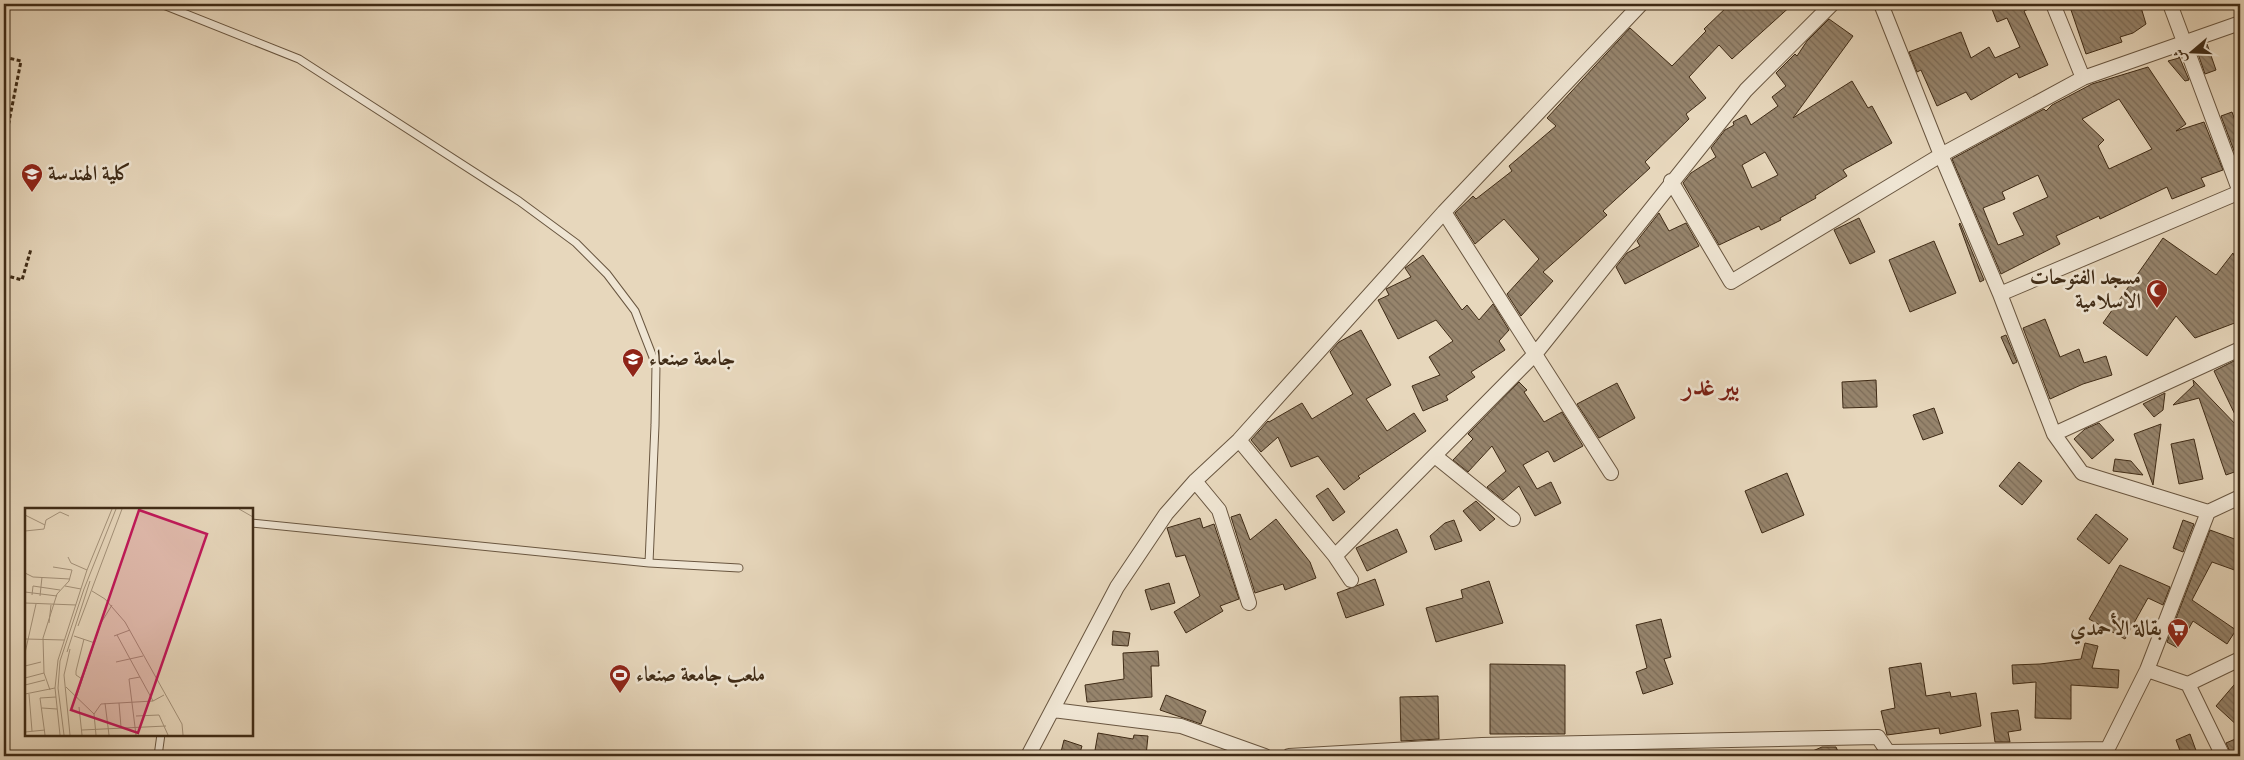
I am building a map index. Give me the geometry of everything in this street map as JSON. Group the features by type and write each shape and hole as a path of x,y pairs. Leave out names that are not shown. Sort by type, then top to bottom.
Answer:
{"street":[{"path":"1028,756 1117,587 1166,514 1195,481 1239,440 1444,212 1641,4"},
{"path":"1336,556 1536,353 1671,181 1746,90 1832,4"},
{"path":"1881,4 1941,155 2000,294 2054,434 2082,473 2208,512 2240,497"},
{"path":"2053,4 2083,78"},
{"path":"2000,294 2240,192 2170,4"},
{"path":"1671,181 1731,282 1941,155 2083,78 2240,23"},
{"path":"1444,212 1536,353 1611,473"},
{"path":"2054,434 2240,349"},
{"path":"1239,440 1336,556 1351,580"},
{"path":"1435,456 1513,519"},
{"path":"1195,481 1220,510 1250,602"},
{"path":"1289,756 1878,737 1888,754 2105,752 2147,670 2208,512"},
{"path":"2188,684 2240,658"},
{"path":"2147,670 2188,684 2223,756"},
{"path":"1053,710 1182,726 1265,756"}],"lane":[{"path":"161,4 299,59 519,201 576,243 607,274 635,311 656,365 656,425 649,563"},
{"path":"252,523 649,563 739,568"},
{"path":"158,756 161,735"}],"path":[{"path":"4,57 21,61 4,147"},
{"path":"4,275 22,280 31,249"}],"building":[{"path":"1730,4 1793,4 1732,59 1719,45 1689,77 1706,98 1686,114 1689,119 1645,162 1650,168 1603,211 1607,215 1543,272 1553,281 1521,316 1507,294 1539,259 1504,219 1475,244 1455,213 1473,196 1476,199 1512,171 1509,166 1556,126 1547,118 1630,28 1672,66 1706,31 1704,29"},
{"path":"1990,4 2040,4 2024,11 2048,65 2019,78 2017,73 1971,100 1966,92 1937,106 1921,70 1917,72 1909,52 1961,32 1971,58 1989,47 1995,58 2020,47 2007,18 1997,22"},
{"path":"2069,4 2140,4 2146,24 2133,33 2120,37 2122,42 2086,54"},
{"path":"1829,19 1853,36 1793,118 1852,81 1868,108 1872,106 1892,143 1843,170 1847,176 1815,196 1816,198 1780,218 1781,220 1761,230 1759,226 1719,245 1683,183 1691,173 1716,157 1711,148 1725,130 1734,125 1733,122 1746,115 1751,125 1778,106 1772,97 1786,86 1776,73 1795,54 1797,56 1807,41","holes":["1765,152 1778,175 1752,188 1742,165"]},
{"path":"2207,44 2216,70 2205,74 2196,48"},
{"path":"2178,54 2189,80 2185,81 2168,61 2179,58"},
{"path":"2148,67 2186,124 2176,131 2204,122 2223,170 2201,178 2205,186 2172,199 2167,187 2100,219 2099,216 2056,236 2060,244 2001,274 1952,159 2044,109 2046,111 2052,105 2092,84","holes":["2119,99 2152,149 2109,169 2098,146 2104,140 2082,119","2038,175 2048,197 2013,213 2024,235 1998,245 1983,208 2005,199 2002,192"]},
{"path":"2232,112 2240,134 2239,164 2221,116"},
{"path":"1659,213 1669,231 1686,223 1699,246 1625,284 1616,267 1627,253 1640,246 1637,241"},
{"path":"1859,218 1875,252 1850,264 1834,230"},
{"path":"1959,224 1984,280 1980,282"},
{"path":"2163,238 2216,275 2233,253 2240,269 2240,321 2195,338 2176,316 2147,356 2103,323"},
{"path":"1934,241 1956,293 1910,312 1889,260"},
{"path":"1423,255 1462,310 1467,305 1479,320 1493,304 1509,330 1499,341 1505,350 1471,372 1475,377 1446,396 1448,400 1423,411 1412,386 1440,375 1429,357 1453,341 1436,320 1398,339 1378,300 1389,295 1386,289 1411,277 1405,268"},
{"path":"2045,319 2060,357 2079,349 2084,363 2106,356 2112,375 2083,384 2050,399 2023,328"},
{"path":"1361,330 1391,385 1366,399 1387,431 1414,413 1426,431 1358,476 1360,478 1344,490 1318,456 1291,467 1278,437 1261,452 1251,440 1268,421 1302,403 1312,419 1353,394 1330,352 1339,342"},
{"path":"2006,335 2017,362 2013,364 2001,337"},
{"path":"2240,358 2240,425 2214,371"},
{"path":"1876,380 1877,407 1843,408 1842,382"},
{"path":"2193,380 2240,429 2240,470 2226,475 2199,398 2173,405 2194,385"},
{"path":"1519,382 1527,390 1524,392 1544,422 1562,412 1583,446 1554,462 1548,451 1523,465 1537,489 1551,482 1561,503 1535,516 1519,486 1503,500 1487,487 1506,471 1492,446 1468,472 1453,460 1473,439 1468,434"},
{"path":"1617,383 1635,418 1599,438 1577,404"},
{"path":"2165,393 2163,410 2154,417 2143,404"},
{"path":"1934,408 1943,433 1923,440 1913,415"},
{"path":"2099,423 2114,440 2092,459 2074,439 2085,429"},
{"path":"2161,424 2153,485 2134,434"},
{"path":"2194,439 2203,479 2179,484 2171,444"},
{"path":"2115,459 2131,461 2143,475 2113,471"},
{"path":"2019,462 2042,481 2022,505 1999,486"},
{"path":"1787,473 1804,515 1762,533 1745,491"},
{"path":"1328,488 1345,512 1333,521 1316,496"},
{"path":"1476,501 1495,519 1480,531 1463,511"},
{"path":"1240,514 1250,540 1276,519 1310,562 1316,578 1285,590 1283,584 1255,593 1231,517"},
{"path":"2096,514 2128,539 2109,564 2077,539"},
{"path":"1200,518 1203,528 1214,524 1239,599 1220,606 1223,611 1186,633 1174,612 1200,596 1185,555 1176,557 1167,528"},
{"path":"1454,520 1462,541 1435,550 1430,536 1445,523"},
{"path":"2183,520 2194,524 2183,552 2173,548"},
{"path":"1397,529 1407,552 1367,571 1356,548"},
{"path":"2210,530 2240,541 2240,572 2212,562 2192,600 2236,630 2227,644 2193,621 2178,648 2167,642"},
{"path":"2120,565 2170,587 2163,605 2148,598 2125,639 2089,619"},
{"path":"1375,579 1384,605 1346,618 1337,593"},
{"path":"1489,581 1503,623 1436,642 1426,608 1463,598 1461,590"},
{"path":"1169,583 1175,603 1151,610 1145,590"},
{"path":"1661,619 1671,657 1664,659 1673,684 1643,694 1636,672 1647,668 1636,625"},
{"path":"1113,631 1130,633 1128,646 1112,645"},
{"path":"2085,643 2098,646 2092,668 2119,670 2118,688 2071,685 2071,719 2035,718 2036,682 2013,684 2012,665 2081,659"},
{"path":"1158,651 1159,666 1151,666 1152,697 1087,702 1085,685 1124,679 1123,653"},
{"path":"1921,663 1926,696 1950,692 1951,697 1976,693 1981,726 1940,734 1939,728 1887,735 1881,711 1895,708 1889,668"},
{"path":"1490,664 1565,665 1565,734 1490,734"},
{"path":"2240,678 2240,728 2216,706"},
{"path":"1166,695 1206,711 1201,724 1160,710"},
{"path":"1438,696 1439,739 1401,741 1400,697"},
{"path":"2018,710 2021,730 2008,732 2010,742 1995,742 1991,713"},
{"path":"1098,733 1133,739 1134,735 1148,736 1146,756 1094,756"},
{"path":"2190,734 2198,756 2182,756 2176,740"},
{"path":"2240,737 2240,756 2232,756 2226,743"},
{"path":"1064,740 1082,746 1079,756 1060,756"},
{"path":"1822,747 1836,747 1840,756 1801,756"}],"place":[{"name":"كلية الهندسة","path":"32,193"},
{"name":"مسجد الفتوحات الاسلامية","path":"2157,309"},
{"name":"جامعة صنعاء","path":"633,378"},
{"name":"بقالة الأحمدي","path":"2178,648"},
{"name":"ملعب جامعة صنعاء","path":"620,694"}],"district":[{"name":"بير غدر","path":"1711,387"}]}
